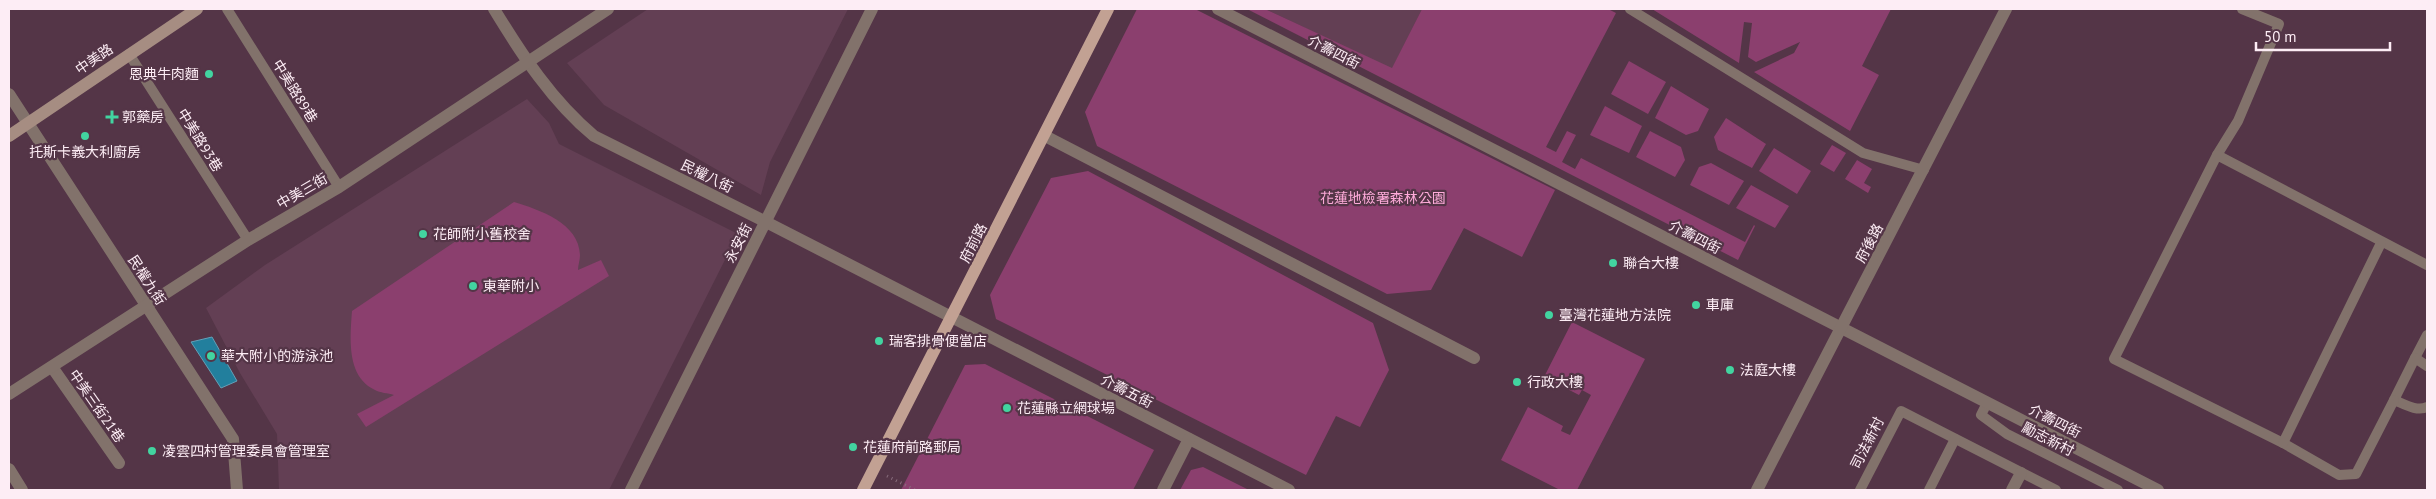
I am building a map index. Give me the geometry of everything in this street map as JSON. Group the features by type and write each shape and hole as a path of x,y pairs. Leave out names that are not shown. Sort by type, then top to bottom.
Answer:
{"main road":[{"name":"府前路","path":"863,490 1045,136 1108,9"}],"street":[{"name":"中美路","path":"9,136 197,9"},
{"name":"民權八街","path":"494,9 526,61 577,122 594,136 766,222 951,318"},
{"name":"中美三街","path":"9,394 248,240 339,187 526,61 608,9"},
{"name":"永安街","path":"635,487 872,9"},
{"name":"介壽四街","path":"1218,9 2158,490"},
{"name":"府後路","path":"1757,490 2006,9"},
{"name":"民權九街","path":"9,94 233,439 237,490"},
{"path":"1045,136 1474,358"},
{"name":"介壽五街","path":"951,318 1289,490"},
{"name":"中美三街21巷","path":"52,366 119,463"},
{"path":"1163,490 1189,439"},
{"path":"9,469 22,490"},
{"path":"2012,490 2021,472"}],"lane":[{"name":"中美路89巷","path":"228,9 339,187"},
{"path":"1630,9 1863,153 1924,170"},
{"path":"2242,9 2278,24 2238,121 2217,155 2114,359 2283,442 2339,476 2356,474 2427,335"},
{"name":"中美路93巷","path":"129,54 248,240"},
{"path":"2217,155 2381,243 2427,265"},
{"path":"2283,442 2381,243"},
{"path":"2415,358 2427,366"},
{"path":"2394,400 2411,407 2424,409 2427,407"},
{"name":"勵志新村","path":"1987,403 1981,415 2007,434 2118,490"},
{"name":"司法新村","path":"1860,490 1900,411 2056,490"},
{"path":"1928,490 1955,439"}],"path":[{"path":"874,469 915,490"}],"shaded area":[{"path":"648,9 848,9 770,162 761,195 604,105 567,63"},
{"path":"1265,9 1422,9 1392,69"},
{"name":"東華附小","path":"527,99 549,123 559,144 738,234 609,490 279,490 277,434 240,373 206,308 265,265"}],"green space":[{"name":"花蓮地檢署森林公園","path":"1137,9 1195,9 1555,190 1522,257 1464,228 1431,290 1387,294 1097,146 1085,112"},
{"path":"1247,9 1265,9 1392,68 1422,9 1608,9 1616,13 1546,147 1556,152 1567,131 1576,135 1562,162 1575,169 1581,158 1745,242 1755,226 1738,260"},
{"path":"1652,9 1891,9 1862,66 1879,75 1850,131 1754,72 1794,53 1800,42 1756,62 1748,57 1752,23 1744,22 1739,63"},
{"path":"1629,61 1666,82 1648,114 1611,94"},
{"path":"1671,86 1709,109 1698,131 1686,135 1655,118"},
{"path":"1605,106 1642,126 1629,153 1590,135"},
{"path":"1726,118 1766,144 1752,168 1718,150 1714,137"},
{"path":"1650,131 1681,147 1685,160 1675,177 1636,157"},
{"path":"1832,145 1846,153 1834,172 1820,164"},
{"path":"1774,148 1811,171 1797,194 1759,171"},
{"path":"1857,160 1872,169 1864,183 1871,187 1868,193 1845,179"},
{"path":"1711,163 1744,181 1729,205 1690,185 1699,167"},
{"path":"1088,171 1373,323 1389,370 1360,427 1336,416 1306,475 996,319 990,295 1051,178"},
{"path":"1751,185 1789,206 1775,228 1736,208"},
{"path":"514,202 546,214 566,226 578,244 580,255 578,270 601,260 609,276 366,427 357,414 394,395 379,392 366,384 354,366 351,344 352,311"},
{"path":"1572,322 1645,359 1577,490 1560,490 1501,460 1528,407 1563,426 1561,431 1570,435 1591,395 1582,390 1579,395 1544,377"},
{"name":"花蓮縣立網球場","path":"985,364 1154,450 1133,490 901,490 965,365"},
{"path":"1203,467 1249,490 1180,490 1191,470"}],"water":[{"name":"華大附小的游泳池","path":"212,337 237,381 221,388 191,342"}],"place":[{"name":"恩典牛肉麵","path":"209,74"},
{"name":"郭藥房","path":"112,117"},
{"name":"托斯卡義大利廚房","path":"85,136"},
{"name":"花師附小舊校舍","path":"423,234"},
{"name":"聯合大樓","path":"1613,263"},
{"name":"東華附小","path":"473,286"},
{"name":"車庫","path":"1696,305"},
{"name":"臺灣花蓮地方法院","path":"1549,315"},
{"name":"瑞客排骨便當店","path":"879,341"},
{"name":"華大附小的游泳池","path":"211,356"},
{"name":"法庭大樓","path":"1730,370"},
{"name":"行政大樓","path":"1517,382"},
{"name":"花蓮縣立網球場","path":"1007,408"},
{"name":"花蓮府前路郵局","path":"853,447"},
{"name":"凌雲四村管理委員會管理室","path":"152,451"}]}
